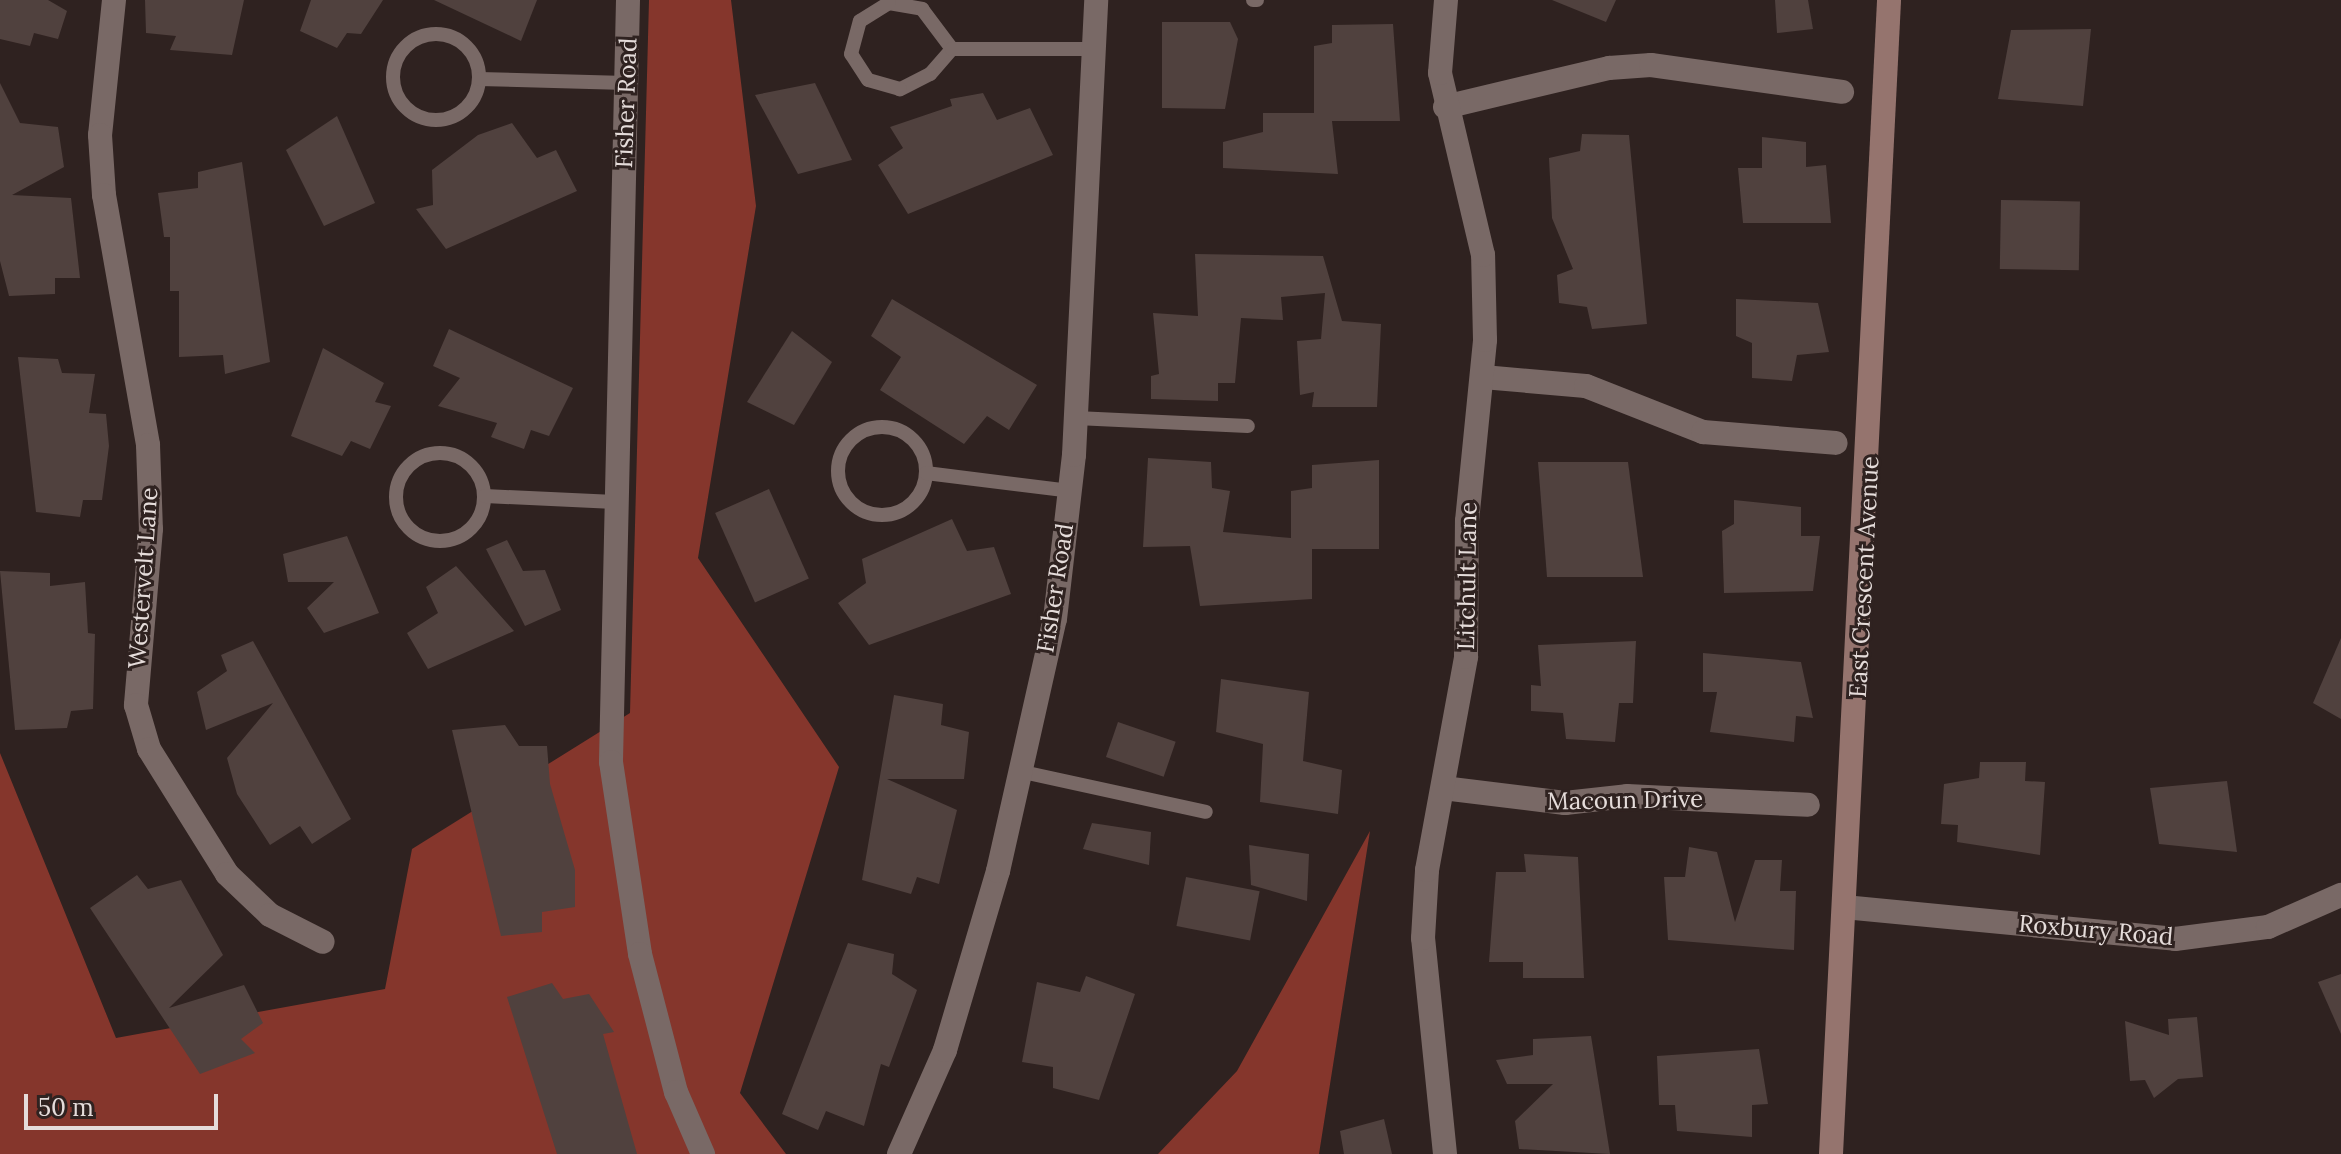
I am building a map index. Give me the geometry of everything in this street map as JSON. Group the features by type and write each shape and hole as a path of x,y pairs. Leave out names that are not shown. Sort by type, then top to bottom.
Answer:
{"street":[{"name":"Westervelt Lane","path":"114,0 103,78 103,180 150,487 136,705 149,749 227,874 270,915 323,942"},
{"name":"Fisher Road","path":"628,0 609,676 620,848 676,1092 703,1154"},
{"name":"Fisher Road","path":"899,1154 945,1050 1023,772 1055,619 1076,418 1096,0"},
{"name":"Litchult Lane","path":"1445,1154 1423,938 1443,788 1466,657 1467,521 1483,377 1483,255 1445,107 1446,0"},
{"name":"East Crescent Avenue","path":"1831,1154 1889,0"},
{"path":"1445,107 1609,68 1651,65 1842,92"},
{"path":"1483,377 1586,386 1703,432 1836,443"},
{"name":"Macoun Drive","path":"1443,788 1565,803 1627,796 1808,805"},
{"name":"Roxbury Road","path":"1844,907 2175,939 2268,927 2341,895"}],"lane":[{"path":"952,49 922,9 889,3 860,21 851,54 868,80 900,89 930,74 952,49 1095,49"},
{"path":"432,34 466,46 479,79 471,102 442,120 404,106 392,75 405,46 432,34"},
{"path":"479,79 626,83"},
{"path":"1076,418 1248,426"},
{"path":"886,427 910,438 926,473 913,502 886,515 870,514 843,493 838,464 851,439 886,427"},
{"path":"445,452 468,461 485,496 469,531 431,540 401,518 396,489 411,463 445,452"},
{"path":"926,473 1070,491"},
{"path":"485,496 615,502"},
{"path":"1023,772 1206,812"}],"shaded area":[{"path":"649,0 731,0 756,206 698,558 839,767 740,1093 786,1154 0,1154 0,753 116,1038 385,989 412,849 630,713"},
{"path":"1370,831 1319,1154 1158,1154 1237,1071"}],"building":[{"path":"0,0 48,0 67,11 58,39 34,33 30,46 0,39"},
{"path":"145,0 244,0 232,55 170,50 176,36 146,33"},
{"path":"311,0 383,0 361,34 347,33 337,48 300,31"},
{"path":"434,0 537,0 521,41"},
{"path":"1552,0 1616,0 1606,22"},
{"path":"1775,0 1808,0 1813,29 1777,33"},
{"path":"1162,22 1230,22 1238,39 1225,109 1162,108"},
{"path":"1393,24 1400,121 1332,121 1338,174 1223,168 1223,142 1263,132 1263,113 1314,113 1314,46 1332,43 1332,25"},
{"path":"2091,29 2083,106 1998,99 2011,30"},
{"path":"0,83 20,123 58,127 64,167 12,195 71,198 80,278 55,278 55,294 9,296 0,261"},
{"path":"815,83 852,160 798,174 755,95"},
{"path":"983,93 997,120 1030,108 1053,155 908,214 878,165 903,148 890,127 952,106 950,99"},
{"path":"337,116 375,203 324,226 286,150"},
{"path":"512,123 537,158 556,150 577,191 446,249 416,209 433,205 432,170 478,135"},
{"path":"1582,134 1629,135 1647,324 1592,329 1587,307 1559,303 1557,275 1573,269 1552,218 1549,158 1580,151"},
{"path":"1762,137 1806,142 1806,167 1826,165 1831,223 1743,223 1738,168 1762,168"},
{"path":"242,162 270,362 225,374 223,355 179,357 179,291 170,291 170,237 164,237 158,193 198,188 198,172"},
{"path":"2001,200 2080,201 2079,270 2000,269"},
{"path":"1195,254 1323,256 1342,321 1381,324 1377,407 1312,407 1314,392 1300,395 1297,341 1321,339 1325,293 1281,297 1283,320 1241,318 1235,383 1218,383 1218,401 1151,399 1151,376 1159,374 1153,313 1198,316"},
{"path":"892,299 1037,385 1009,430 987,416 964,444 880,390 901,357 871,336"},
{"path":"1736,299 1818,303 1829,352 1797,355 1792,381 1752,378 1752,343 1736,336"},
{"path":"449,329 573,388 549,436 531,430 524,449 491,437 497,423 438,406 460,378 433,366"},
{"path":"792,331 832,362 794,425 747,402"},
{"path":"323,348 384,383 375,402 391,406 370,449 351,441 342,456 291,436"},
{"path":"18,357 58,359 62,373 95,374 89,413 106,414 109,446 102,500 83,500 80,517 36,512"},
{"path":"1148,458 1211,462 1212,488 1230,491 1223,532 1291,538 1291,491 1312,488 1312,465 1379,460 1379,549 1312,549 1312,599 1200,606 1190,546 1143,547"},
{"path":"1538,462 1628,462 1643,577 1547,577"},
{"path":"769,489 809,579 755,603 715,513"},
{"path":"1734,500 1801,507 1801,536 1820,536 1813,591 1724,593 1722,531 1734,524"},
{"path":"952,519 967,551 994,547 1011,594 869,645 838,603 866,583 862,559"},
{"path":"347,536 379,613 324,633 307,608 334,582 288,582 283,554"},
{"path":"507,540 523,571 545,570 561,610 525,626 486,549"},
{"path":"456,566 514,631 428,669 407,633 438,613 426,587"},
{"path":"0,571 50,573 50,586 85,582 88,633 95,634 93,709 71,711 67,728 15,730"},
{"path":"2341,638 2341,719 2313,703"},
{"path":"253,641 351,819 312,844 300,826 270,845 237,794 227,758 273,703 206,730 197,692 227,671 221,655"},
{"path":"1636,641 1633,703 1619,703 1615,742 1566,739 1563,713 1531,711 1531,685 1541,686 1538,645"},
{"path":"1703,653 1801,662 1813,718 1796,716 1794,742 1710,732 1717,692 1703,692"},
{"path":"1221,679 1309,692 1303,761 1342,770 1338,814 1260,802 1263,744 1216,732"},
{"path":"894,695 943,704 941,725 969,732 964,779 887,779 957,810 939,884 917,877 911,894 862,880"},
{"path":"1118,722 1176,742 1164,777 1106,757"},
{"path":"505,725 519,746 547,746 550,784 575,870 575,907 542,912 542,932 501,936 452,730"},
{"path":"1980,762 2026,762 2025,781 2045,782 2040,855 1957,842 1958,825 1941,824 1944,784 1979,778"},
{"path":"2227,781 2237,852 2159,844 2150,788"},
{"path":"1092,823 1151,832 1149,865 1083,849"},
{"path":"1249,845 1309,854 1307,901 1251,885"},
{"path":"1689,847 1717,852 1735,922 1755,860 1782,860 1780,891 1796,891 1794,950 1668,940 1664,877 1685,877"},
{"path":"1524,854 1578,857 1584,978 1523,978 1523,962 1489,962 1496,872 1526,872"},
{"path":"137,875 148,889 181,880 223,955 169,1008 244,985 263,1023 241,1039 255,1053 200,1074 90,908"},
{"path":"1186,877 1260,891 1250,940 1176,926"},
{"path":"848,943 894,954 892,974 917,990 889,1067 881,1064 864,1126 826,1111 818,1130 782,1114"},
{"path":"2341,974 2341,1034 2318,982"},
{"path":"1086,976 1135,994 1099,1100 1053,1088 1053,1067 1022,1062 1037,982 1080,992"},
{"path":"552,983 563,999 589,994 614,1032 603,1034 637,1154 557,1154 507,997"},
{"path":"2197,1017 2203,1077 2178,1079 2154,1098 2145,1080 2130,1081 2125,1021 2169,1035 2168,1019"},
{"path":"1591,1036 1610,1154 1519,1149 1515,1121 1553,1084 1507,1084 1496,1060 1533,1055 1533,1039"},
{"path":"1759,1049 1768,1104 1752,1105 1752,1137 1677,1131 1675,1105 1659,1105 1657,1056"},
{"path":"1384,1119 1392,1154 1344,1154 1340,1131"}]}
